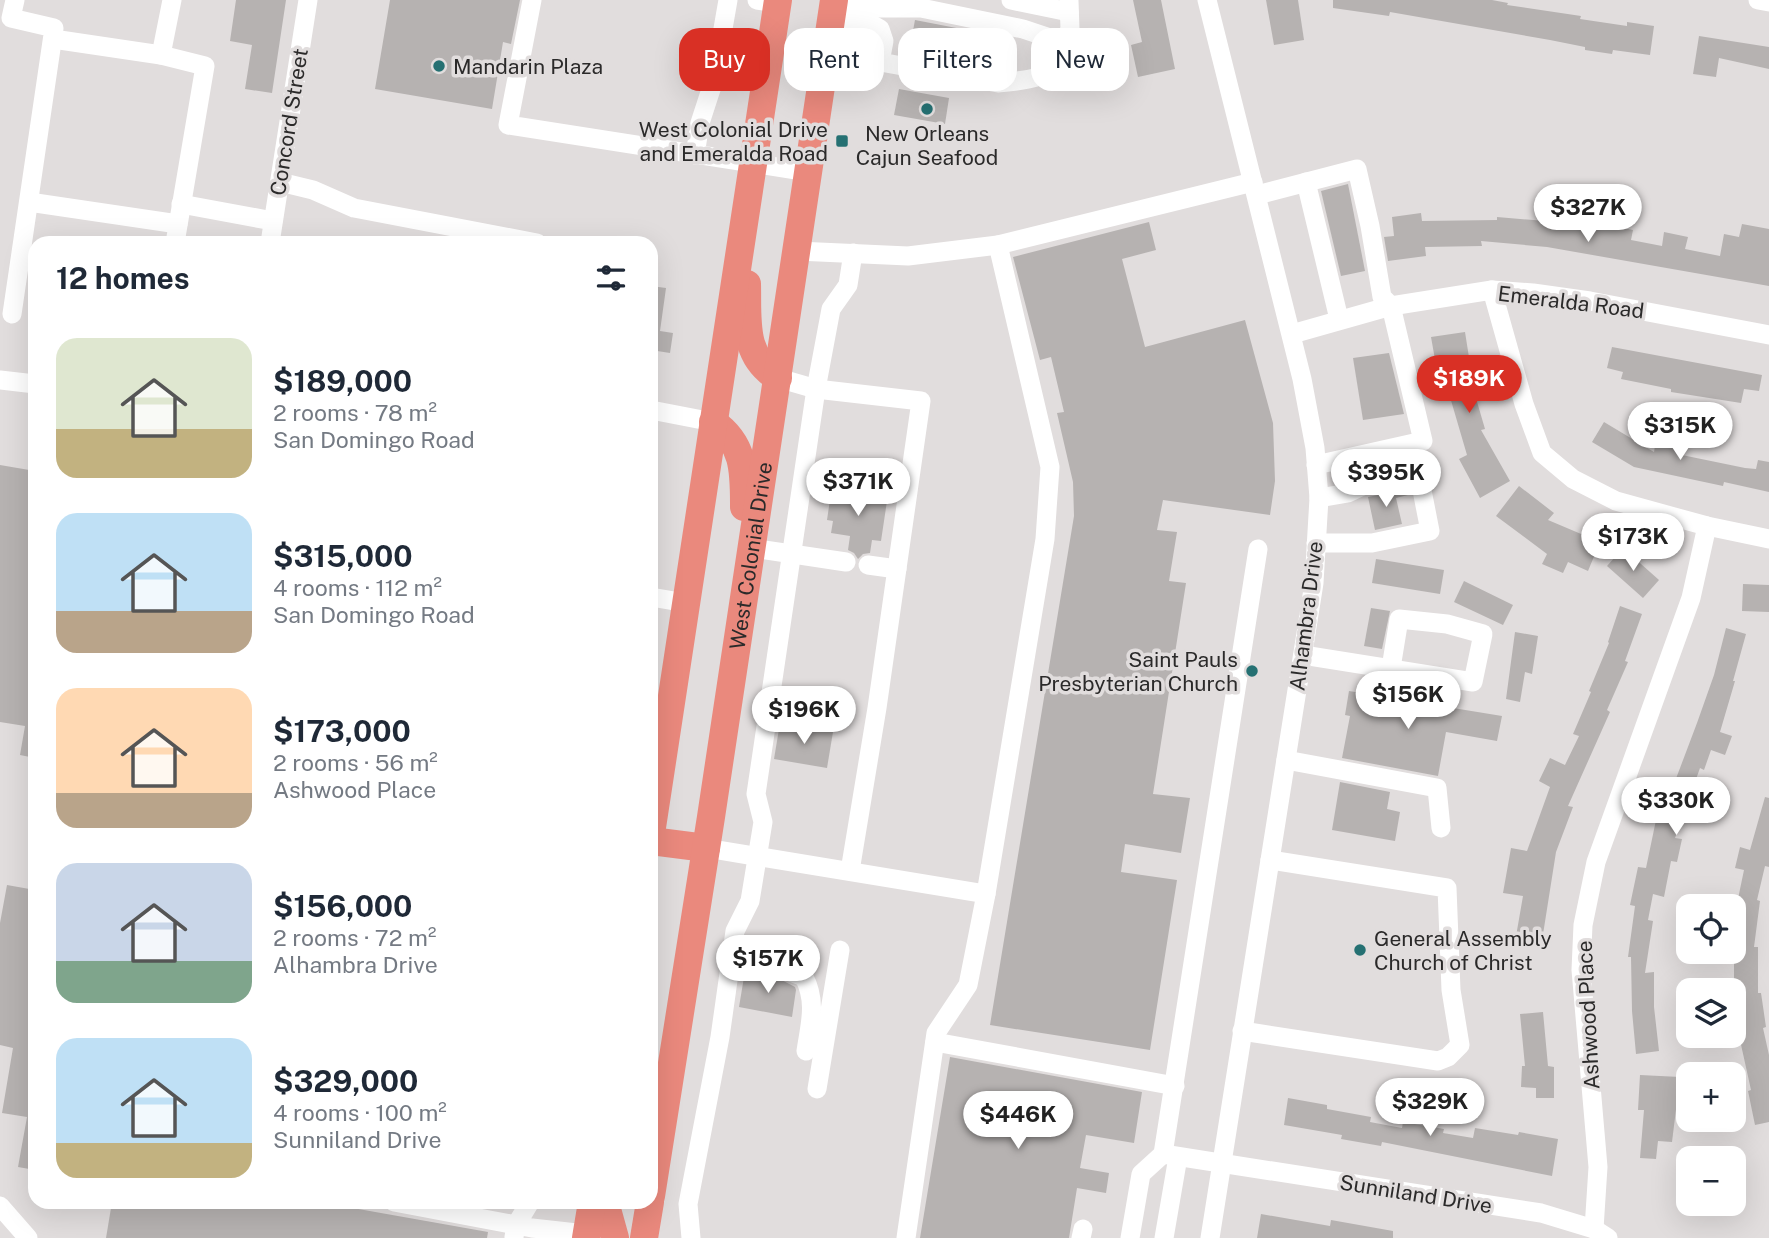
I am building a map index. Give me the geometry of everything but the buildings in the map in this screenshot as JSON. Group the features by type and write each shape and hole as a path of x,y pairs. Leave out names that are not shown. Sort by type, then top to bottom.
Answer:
{"highway":[{"path":"658,754 686,603 746,204 771,1"},
{"name":"West Colonial Drive","path":"830,28 833,7"},
{"name":"West Colonial Drive","path":"658,1152 821,91"},
{"path":"746,204 748,336 757,360 766,371 778,378"},
{"path":"713,422 722,428 736,445 744,468 745,594"},
{"path":"658,842 706,848"},
{"path":"586,1236 591,1209"},
{"path":"607,1209 615,1238"},
{"path":"644,1238 649,1209"}],"street":[{"path":"12,314 54,27 12,19 15,0"},
{"path":"161,55 172,0"},
{"name":"Concord Street","path":"271,236 309,0"},
{"path":"532,0 508,125 809,172"},
{"path":"695,155 700,123 714,80 728,0"},
{"path":"1011,0 1069,6 1070,28"},
{"name":"Alhambra Drive","path":"1207,0 1292,334 1302,379 1319,498 1314,583 1210,1238"},
{"path":"1758,0 1769,2"},
{"path":"833,7 921,8 1031,32"},
{"path":"833,7 878,28"},
{"path":"29,202 176,234 205,65 161,55 53,39"},
{"path":"884,63 998,83 1031,77"},
{"path":"797,251 908,256 998,245 1255,189 1306,182 1357,169 1382,297 1391,306 1423,441 1316,465"},
{"path":"279,181 313,190 354,208 500,236"},
{"path":"1306,182 1339,319"},
{"path":"181,204 273,221"},
{"path":"906,1238 936,1033 968,985 986,894 1045,539 1050,467 998,245"},
{"path":"691,1238 688,1205 720,1037 735,931 750,901 763,822 756,794 816,389 831,309 848,285 853,253"},
{"path":"1492,290 1524,404 1542,453 1573,479 1616,501 1707,526 1769,539"},
{"name":"Emeralda Road","path":"1292,334 1391,306 1492,290 1590,301 1769,334"},
{"path":"778,378 816,389 921,401 850,872"},
{"path":"0,380 28,383"},
{"path":"658,411 713,422"},
{"path":"1316,543 1372,543 1395,540 1430,530 1419,475 1369,483 1348,493 1319,498"},
{"name":"Ashwood Place","path":"1601,1233 1581,970 1583,925 1596,862 1690,598 1707,526"},
{"path":"752,548 846,562"},
{"path":"1164,1238 1175,1086 1258,549"},
{"path":"868,565 897,569"},
{"path":"658,598 686,603"},
{"path":"1303,655 1473,682 1483,634 1447,624 1399,619 1391,668"},
{"path":"1286,760 1437,788 1441,828"},
{"path":"706,848 986,894"},
{"path":"1242,1031 1438,1061 1448,1057 1460,1045 1451,990 1447,888 1270,860"},
{"path":"817,1089 840,950"},
{"path":"731,962 762,967"},
{"path":"788,971 804,977 811,990 813,1003 806,1051"},
{"path":"935,1042 1175,1086"},
{"path":"1130,1238 1141,1174 1170,1155"},
{"name":"Sunniland Drive","path":"1170,1155 1541,1213 1601,1233"},
{"path":"0,1206 28,1238"},
{"path":"423,1209 515,1231 586,1236"},
{"path":"515,1231 526,1209"}],"place":[{"name":"Mandarin Plaza","path":"439,66"},
{"name":"New Orleans Cajun Seafood","path":"927,109"},
{"name":"West Colonial Drive and Emeralda Road","path":"842,141"},
{"name":"Saint Pauls Presbyterian Church","path":"1252,671"},
{"name":"General Assembly Church of Christ","path":"1360,950"}]}
